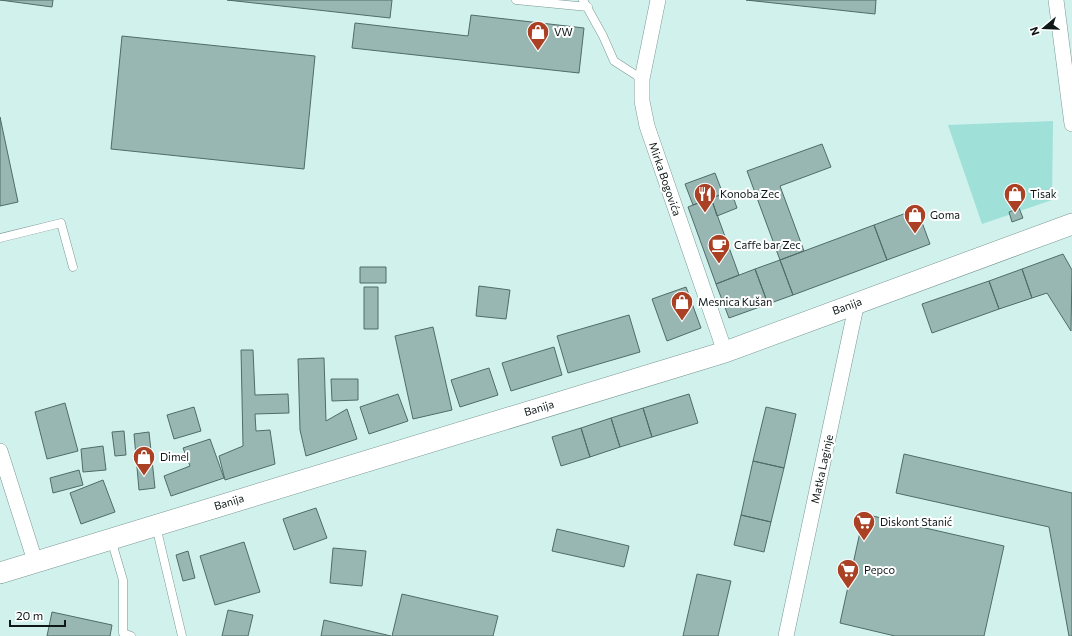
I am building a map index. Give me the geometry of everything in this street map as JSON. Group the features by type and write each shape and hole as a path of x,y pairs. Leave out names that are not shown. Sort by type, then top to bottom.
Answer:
{"main road":[{"name":"Banija","path":"0,572 725,352 1072,224"}],"street":[{"name":"Mirka Bogovića","path":"658,0 642,79 642,101 647,126 725,352"},
{"path":"1056,0 1072,124"},
{"name":"Matka Laginje","path":"786,636 858,302"},
{"path":"0,451 35,561"}],"lane":[{"path":"516,0 585,4 614,61 642,79"},
{"path":"0,238 61,222 73,268"},
{"path":"156,525 182,636"},
{"path":"111,538 123,580 123,633 131,636"}],"shaded area":[{"path":"1053,121 1052,200 982,224 948,125"}],"building":[{"path":"0,0 53,0 52,7"},
{"path":"227,0 392,0 390,18"},
{"path":"746,0 876,0 875,14"},
{"path":"471,15 584,28 579,73 352,48 355,23 468,36"},
{"path":"122,36 315,56 304,169 111,149"},
{"path":"0,117 18,202 0,206"},
{"path":"822,144 831,167 780,186 804,251 780,260 747,171"},
{"path":"715,173 723,194 693,205 685,184"},
{"path":"731,191 737,208 717,216 711,198"},
{"path":"711,198 739,275 716,284 688,207"},
{"path":"1019,208 1023,218 1012,222 1009,212"},
{"path":"917,209 930,244 887,260 874,225"},
{"path":"874,225 887,260 793,295 780,260"},
{"path":"1063,254 1072,270 1071,331 1047,293 1032,298 1022,269"},
{"path":"780,260 793,295 768,304 755,269"},
{"path":"360,267 386,267 386,283 360,283"},
{"path":"755,269 768,304 729,318 716,284"},
{"path":"1022,269 1032,298 999,309 989,281"},
{"path":"989,281 999,309 932,333 922,304"},
{"path":"479,286 510,290 506,319 476,316"},
{"path":"364,287 378,287 378,329 364,329"},
{"path":"686,287 701,328 667,341 652,299"},
{"path":"629,315 640,352 568,373 557,336"},
{"path":"433,327 452,410 413,419 395,336"},
{"path":"554,347 562,375 511,391 502,363"},
{"path":"241,350 253,350 255,395 288,394 289,413 255,414 256,431 270,430 275,464 225,480 219,456 243,446"},
{"path":"324,358 326,421 347,409 357,439 306,456 300,430 298,359"},
{"path":"489,368 498,395 460,407 451,380"},
{"path":"331,379 358,379 358,400 332,401"},
{"path":"398,394 408,421 369,434 360,407"},
{"path":"689,394 698,423 652,437 643,408"},
{"path":"65,403 78,451 47,459 35,412"},
{"path":"194,407 201,431 174,439 167,415"},
{"path":"766,407 796,414 784,468 753,461"},
{"path":"643,408 652,437 620,447 611,418"},
{"path":"611,418 620,447 590,457 581,428"},
{"path":"581,428 590,457 561,466 552,437"},
{"path":"124,431 126,455 115,456 112,432"},
{"path":"149,432 155,488 139,490 134,434"},
{"path":"210,439 224,478 171,496 164,476 190,466 183,448"},
{"path":"103,446 106,470 83,472 81,449"},
{"path":"904,454 1072,493 1072,636 1069,636 1049,527 896,493"},
{"path":"753,461 784,468 771,522 741,515"},
{"path":"79,470 83,485 53,493 50,478"},
{"path":"103,480 115,512 81,524 70,493"},
{"path":"316,508 327,538 294,550 283,519"},
{"path":"864,514 1004,546 984,636 895,636 840,623"},
{"path":"741,515 771,522 764,552 734,545"},
{"path":"557,529 629,546 624,567 552,551"},
{"path":"244,542 260,592 215,605 200,556"},
{"path":"333,548 366,551 362,586 330,583"},
{"path":"188,551 195,578 183,581 176,555"},
{"path":"697,574 731,581 718,636 683,636"},
{"path":"402,594 498,616 493,636 392,636"},
{"path":"228,610 253,615 248,636 222,636"},
{"path":"52,612 112,625 110,636 47,636"},
{"path":"324,620 391,636 321,636"}],"place":[{"name":"VW","path":"538,52"},
{"name":"Konoba Zec","path":"705,214"},
{"name":"Tisak","path":"1015,214"},
{"name":"Goma","path":"915,234"},
{"name":"Caffe bar Zec","path":"719,264"},
{"name":"Mesnica Kušan","path":"682,322"},
{"name":"Dimel","path":"144,476"},
{"name":"Diskont Stanić","path":"864,542"},
{"name":"Pepco","path":"848,590"}]}
